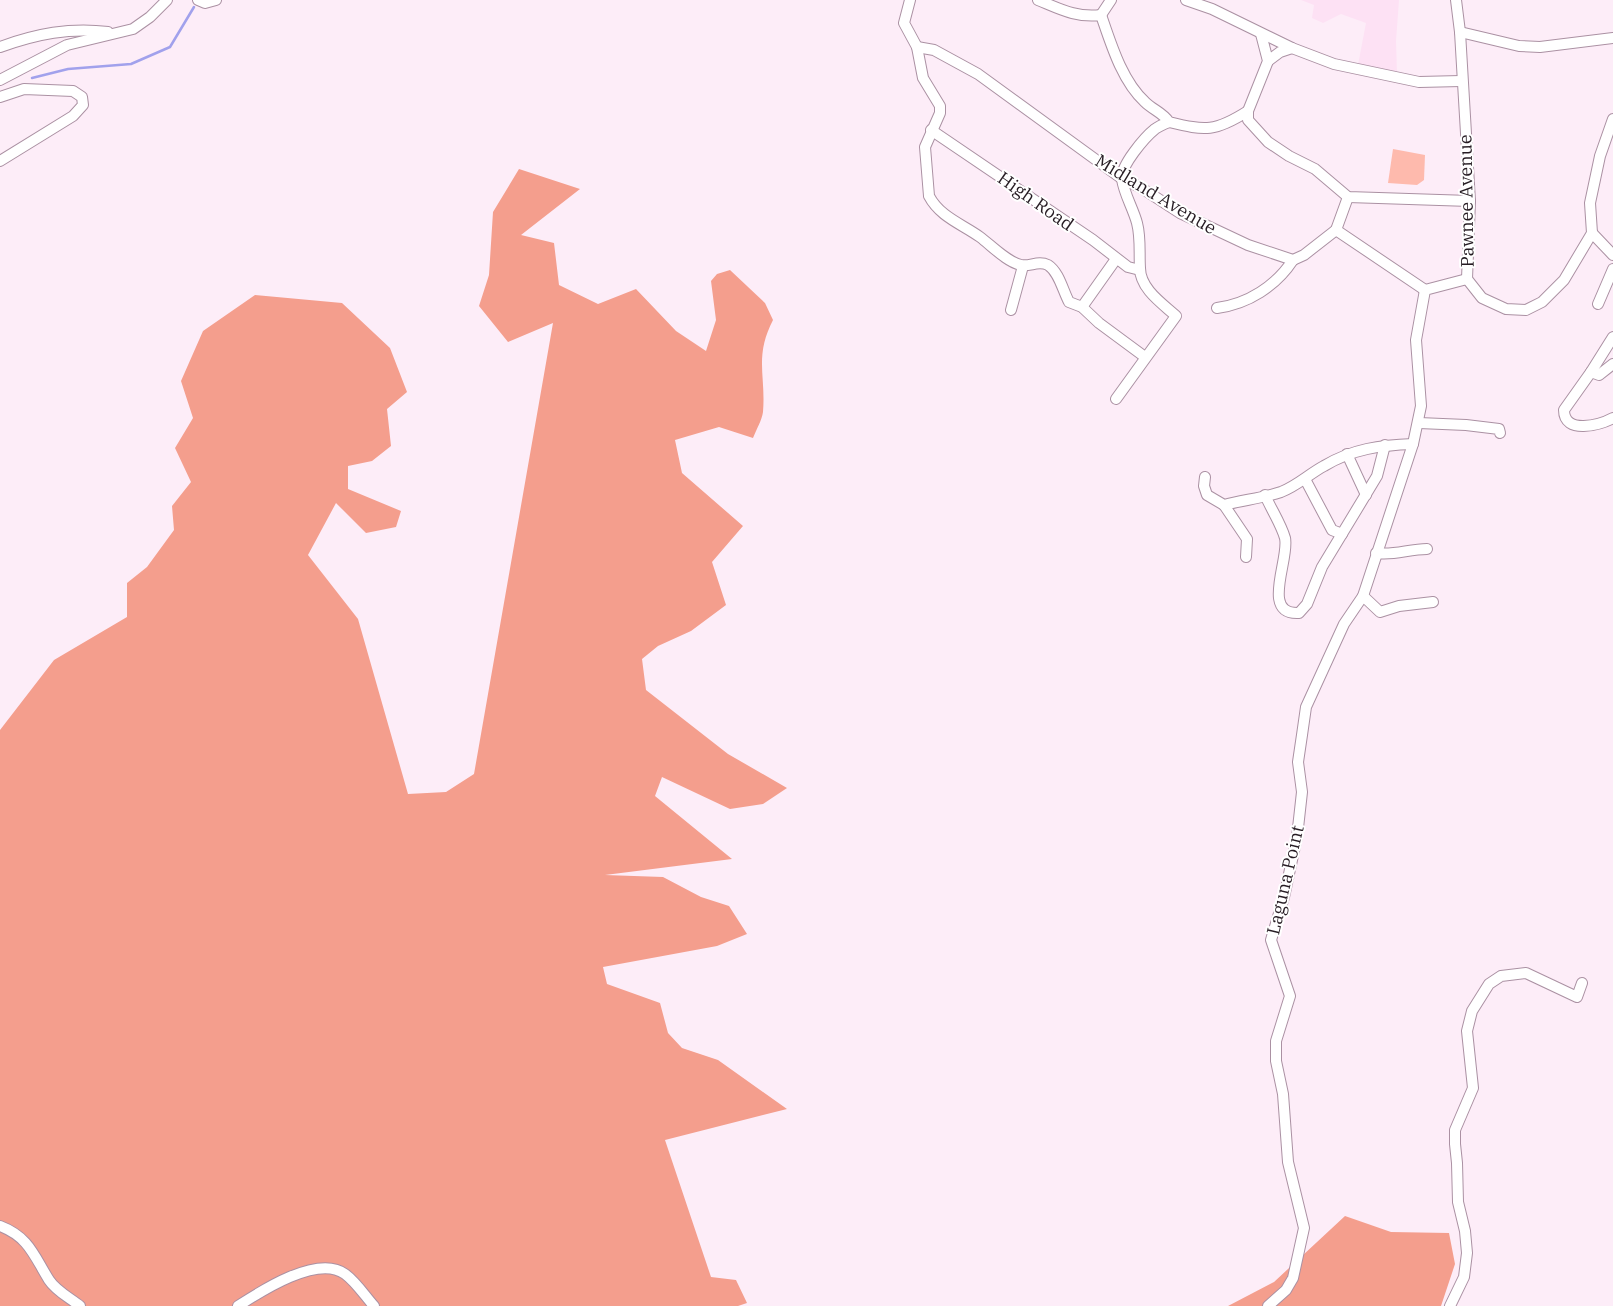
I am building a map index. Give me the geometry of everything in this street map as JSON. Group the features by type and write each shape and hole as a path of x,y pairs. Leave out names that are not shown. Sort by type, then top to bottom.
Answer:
{"street":[{"path":"0,80 67,45 119,34 140,25 167,0"},
{"path":"200,1 216,0"},
{"path":"910,0 904,23 917,48 924,78 940,106 940,114 926,140 924,155 930,185 929,196 940,210 954,222 1023,266 1038,262 1048,266 1057,276 1069,302 1082,307 1099,323 1145,357"},
{"path":"1038,0 1085,17 1101,16"},
{"path":"1101,16 1111,0"},
{"path":"1186,0 1215,4 1261,34 1334,64 1419,82 1461,81"},
{"name":"Pawnee Avenue","path":"1425,290 1467,279 1470,201 1461,81 1460,32 1456,0"},
{"path":"1101,16 1110,42 1134,88 1145,102 1164,114 1169,122"},
{"path":"0,48 55,32 89,30 119,34"},
{"path":"1460,32 1511,44 1540,47 1613,38"},
{"path":"1261,34 1268,61"},
{"name":"Midland Avenue","path":"917,48 934,50 978,74 1121,178 1217,232 1248,245 1294,260"},
{"path":"1292,48 1280,52 1268,61 1248,111 1248,120 1268,142 1315,169 1348,197 1470,201"},
{"path":"0,97 18,90 73,91 82,97 83,105 74,116 0,162"},
{"path":"1116,399 1176,316 1154,297 1146,285 1140,270 1141,257 1137,223 1121,178 1126,164 1156,128 1169,122 1211,129 1226,125 1248,111"},
{"path":"1467,279 1482,298 1506,309 1526,310 1542,302 1564,280 1592,233 1590,203 1600,156 1613,119"},
{"name":"High Road","path":"931,130 1093,240 1116,259 1128,267 1140,270"},
{"path":"1217,308 1232,306 1262,291 1285,273 1294,260 1304,255 1336,230 1348,197"},
{"path":"1336,230 1425,290 1416,340 1421,406 1419,423 1362,596 1380,612 1399,606 1433,602"},
{"path":"1592,233 1613,255"},
{"path":"1082,307 1116,259"},
{"path":"1011,310 1023,266"},
{"path":"1598,304 1613,269"},
{"path":"1613,337 1592,372 1564,410 1566,418 1576,426 1593,426 1613,418"},
{"path":"1592,372 1599,376 1613,364"},
{"path":"1419,423 1466,425 1499,429 1500,433"},
{"path":"1224,505 1281,491 1305,479 1324,466 1362,448 1413,444"},
{"path":"1265,495 1285,539 1278,598 1283,609 1290,613 1300,613 1307,604 1322,567 1377,476 1385,445"},
{"path":"1347,454 1366,495"},
{"path":"1205,477 1204,486 1207,495 1224,505 1247,539 1246,558"},
{"path":"1305,479 1332,530 1342,534"},
{"path":"1376,553 1389,555 1408,549 1427,549"},
{"name":"Laguna Point","path":"1268,1306 1286,1290 1294,1278 1304,1228 1288,1162 1283,1094 1276,1061 1276,1041 1290,996 1271,940 1284,897 1297,837 1302,792 1298,762 1306,707 1344,624 1362,596"},
{"path":"1450,1306 1464,1277 1467,1253 1465,1231 1458,1202 1458,1163 1454,1144 1455,1130 1473,1088 1467,1031 1472,1011 1489,984 1501,976 1526,973 1577,997 1582,983"},
{"path":"0,1226 12,1230 27,1242 50,1282 80,1306"},
{"path":"238,1306 294,1275 312,1270 332,1269 345,1274 374,1306"}],"shaded area":[{"path":"1301,0 1399,0 1396,41 1397,73 1358,65 1366,23 1341,14 1323,23 1312,18 1314,5"},
{"path":"1393,149 1425,155 1424,180 1417,185 1388,183"},
{"path":"519,169 580,189 521,235 554,243 559,285 598,304 636,289 676,331 706,351 716,320 711,281 717,274 730,270 765,303 773,320 767,333 762,356 763,412 753,438 719,427 675,440 682,473 743,526 712,562 726,605 691,631 658,646 642,659 646,690 728,754 787,788 763,804 730,809 662,777 655,796 732,859 605,875 663,877 701,897 729,906 747,934 717,946 603,967 607,984 660,1003 668,1033 682,1048 718,1060 787,1109 665,1140 711,1277 736,1280 747,1303 738,1306 0,1306 0,730 54,660 127,617 127,583 147,567 174,530 172,506 191,482 175,448 193,418 181,381 203,331 255,295 342,303 390,348 407,392 387,409 391,446 372,461 348,466 348,489 401,511 396,527 366,533 336,503 308,555 358,619 408,794 446,792 474,774 553,323 508,342 479,306 489,275 493,212"},
{"path":"1345,1216 1391,1232 1449,1233 1455,1264 1441,1306 1228,1306 1274,1282"}],"waterway":[{"path":"32,78 68,69 131,64 170,47 194,7"}]}
